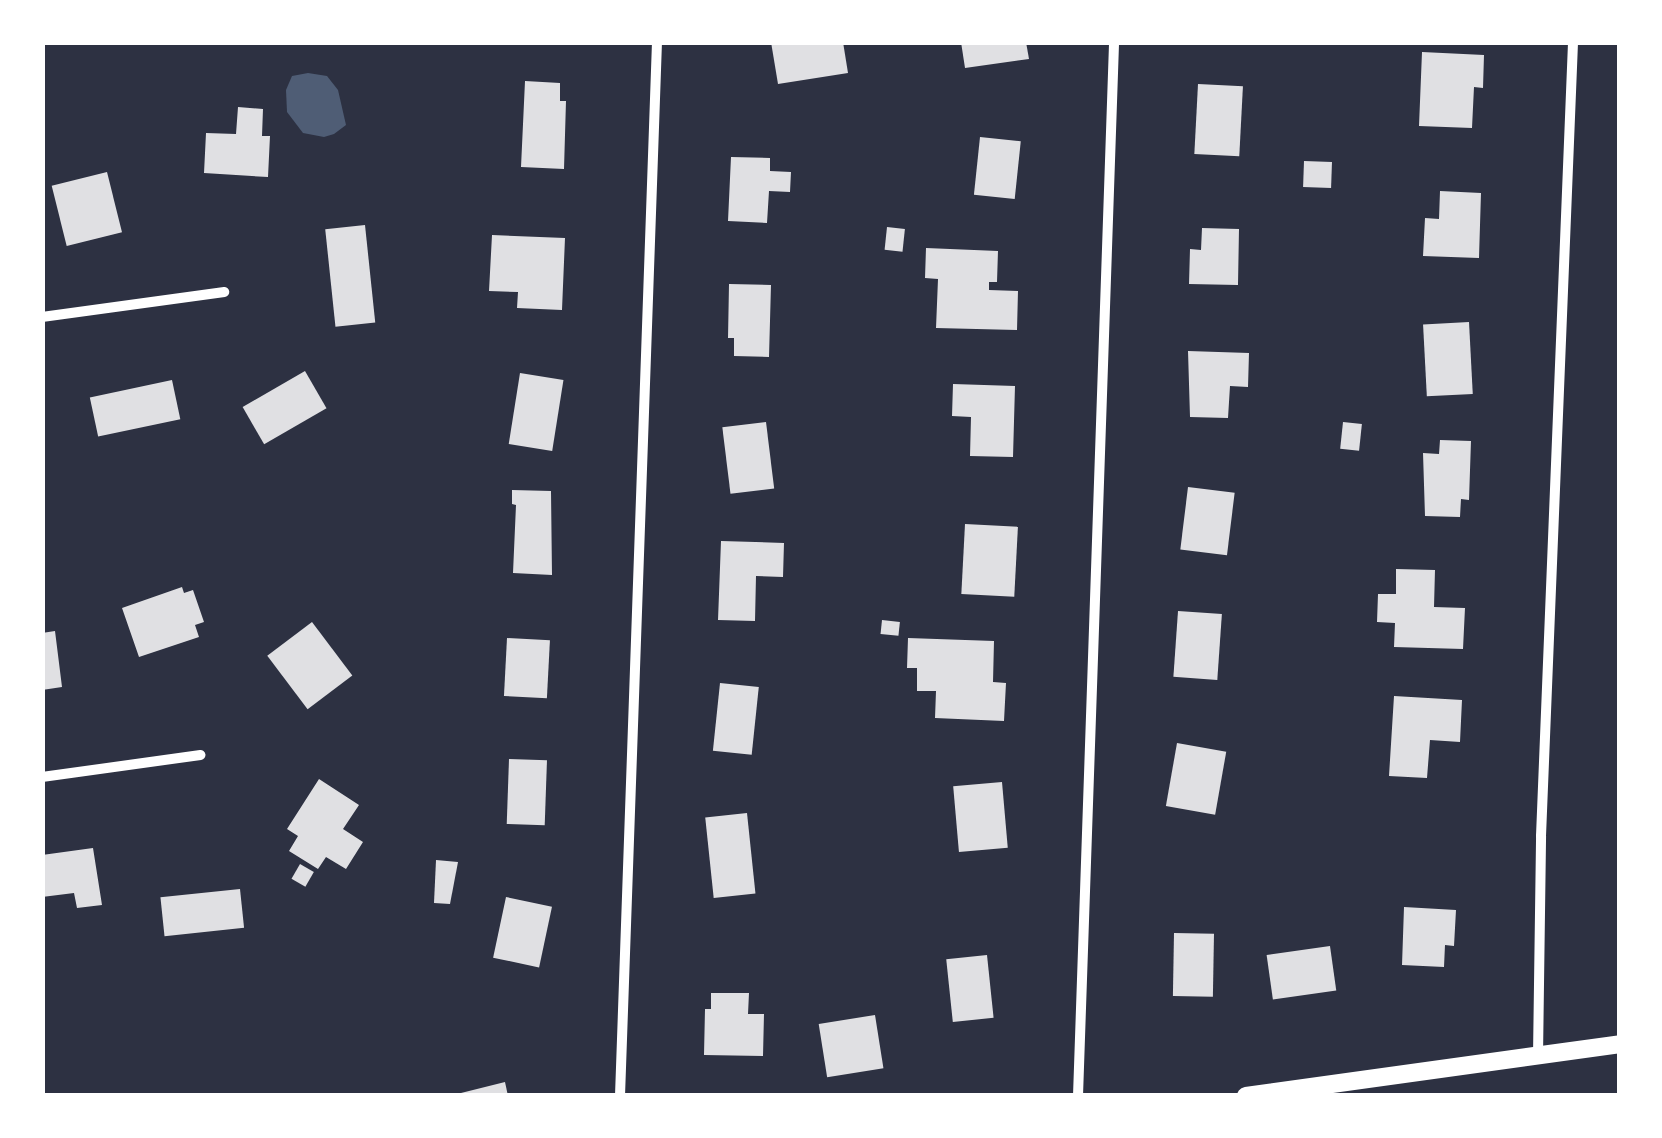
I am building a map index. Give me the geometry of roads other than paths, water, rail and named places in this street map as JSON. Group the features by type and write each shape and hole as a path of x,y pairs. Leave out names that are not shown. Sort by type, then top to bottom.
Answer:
{"street":[{"path":"620,1096 657,42"},
{"path":"1078,1096 1114,42"},
{"path":"1538,1056 1541,836 1572,42"},
{"path":"42,317 224,292"},
{"path":"42,777 200,755"},
{"path":"1246,1096 1620,1044"}],"water":[{"path":"292,76 327,76 338,90 346,125 334,134 324,137 303,133 287,112 286,90"}]}
